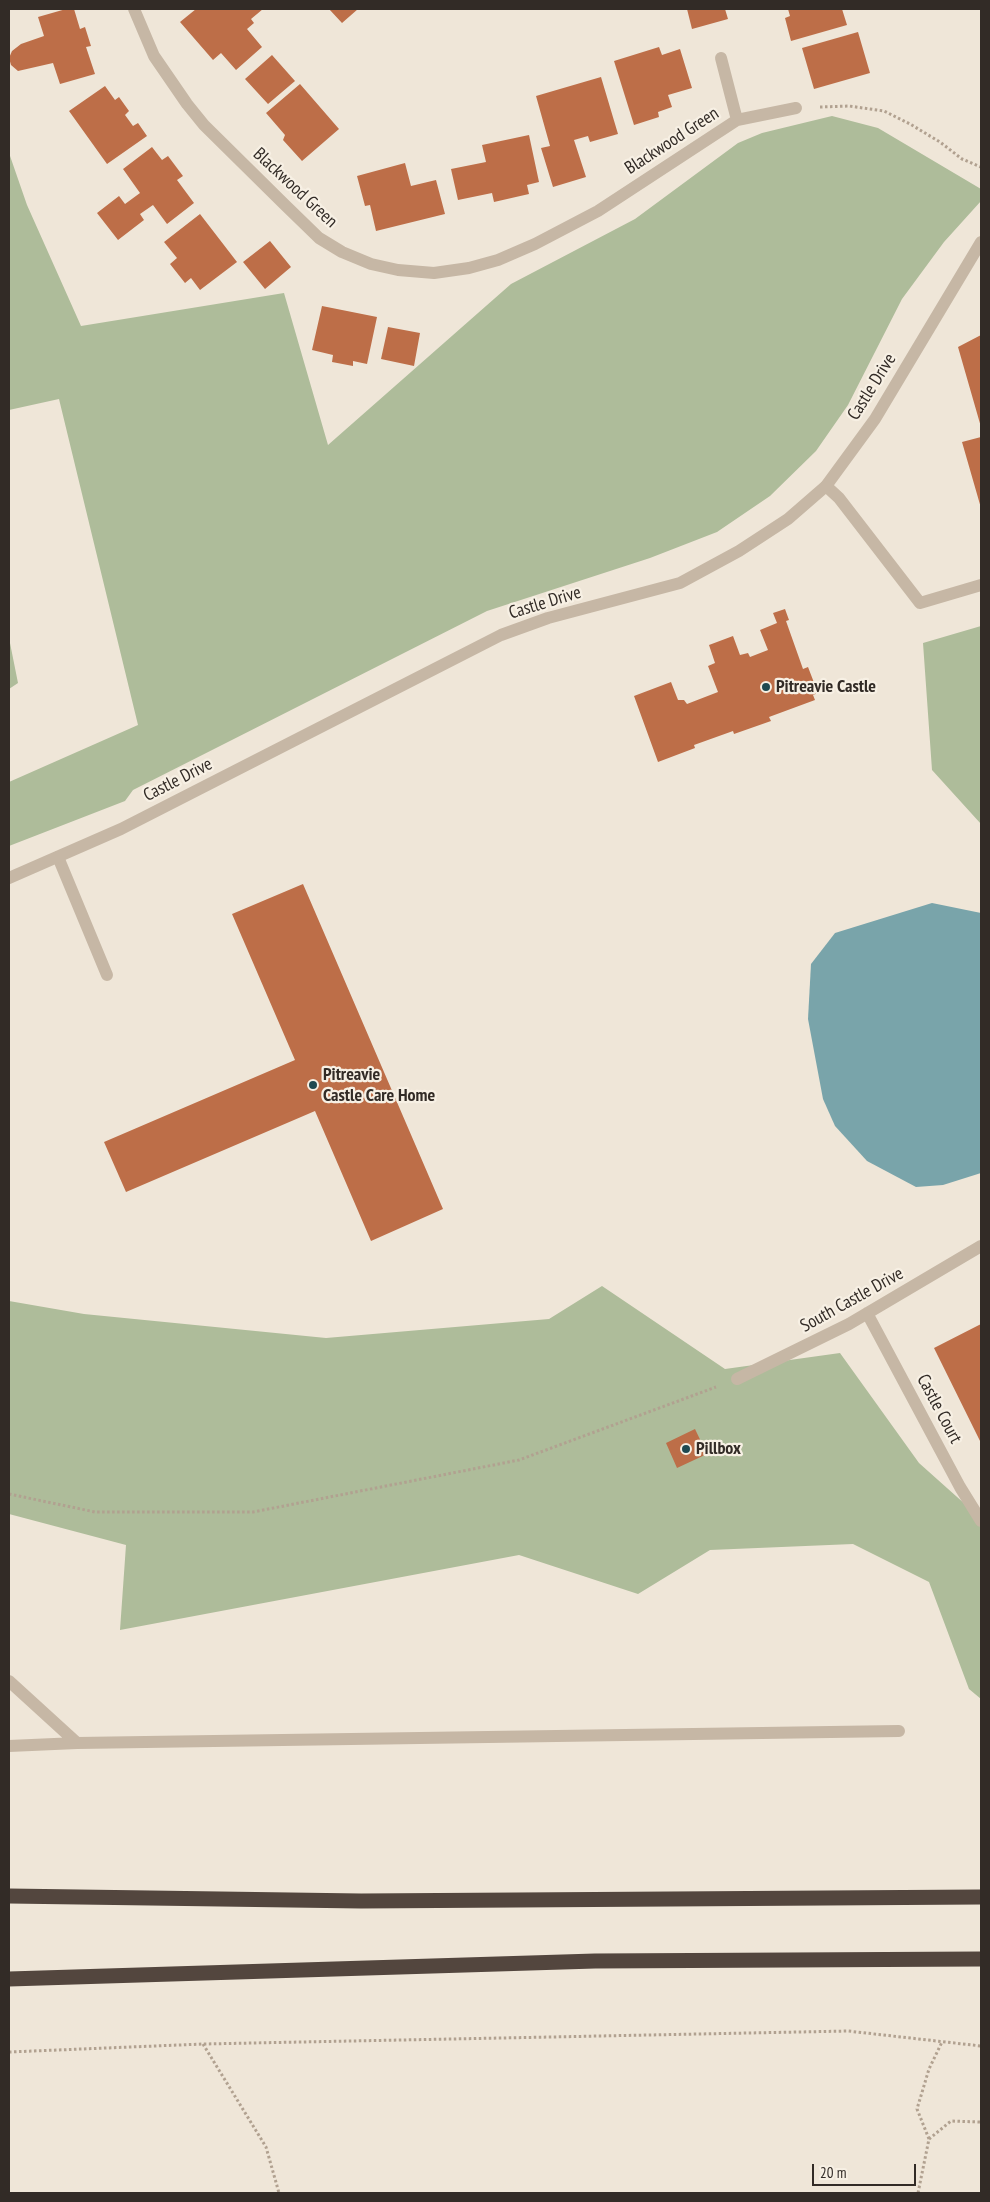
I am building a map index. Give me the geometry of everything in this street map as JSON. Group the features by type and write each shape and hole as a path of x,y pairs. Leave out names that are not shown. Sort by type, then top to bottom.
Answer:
{"highway":[{"path":"9,1896 361,1901 981,1897"},
{"path":"9,1979 595,1962 981,1959"}],"street":[{"name":"Blackwood Green","path":"134,9 154,56 187,104 204,125 270,191 319,238 342,252 371,264 398,270 434,273 469,268 498,260 598,211 737,120 796,108"},
{"name":"Blackwood Green","path":"720,58 737,120"},
{"name":"Castle Drive","path":"9,878 121,829 501,635 548,618 680,583 739,551 788,519 826,486 874,419 981,242"},
{"path":"826,486 839,498 920,603 981,585"},
{"path":"58,857 107,975"},
{"name":"South Castle Drive","path":"737,1380 867,1313 981,1246"},
{"name":"Castle Court","path":"867,1313 965,1495 981,1521"},
{"path":"9,1681 77,1743"},
{"path":"9,1746 77,1743 898,1731"}],"path":[{"path":"796,108 849,106 884,111 933,137 962,159 981,167"},
{"path":"9,1494 95,1512 253,1512 519,1460 737,1380"},
{"path":"9,2052 203,2044 848,2031 981,2046"},
{"path":"918,2193 929,2138 917,2109 929,2070 942,2042"},
{"path":"203,2044 266,2147 278,2193"},
{"path":"929,2138 951,2121 981,2122"}],"green space":[{"path":"832,116 878,128 981,189 981,201 944,242 902,299 848,405 816,451 770,496 717,532 650,558 487,611 133,790 125,801 9,846 9,782 138,725 59,399 9,410 9,153 27,205 81,326 284,293 328,445 511,284 635,219 738,143 762,133"},
{"path":"981,626 981,824 932,770 923,643"},
{"path":"9,638 18,683 9,689"},
{"path":"602,1286 725,1369 840,1353 919,1463 975,1513 981,1521 981,1699 969,1689 929,1582 853,1544 710,1550 638,1594 519,1555 120,1630 126,1545 9,1514 9,1301 84,1314 326,1338 549,1319"}],"water":[{"path":"932,903 981,913 981,1173 943,1185 916,1187 867,1161 835,1126 823,1099 808,1019 811,964 835,933"}],"building":[{"path":"66,9 74,9 80,29 85,27 91,46 86,47 95,74 60,84 53,63 18,71 11,65 9,58 12,51 21,44 44,36 38,17"},
{"path":"196,9 263,9 251,19 254,23 247,29 262,47 236,70 221,53 213,60 180,22"},
{"path":"329,9 358,9 342,23"},
{"path":"687,9 725,9 728,19 692,29"},
{"path":"788,9 842,9 847,25 791,41 785,18 790,16"},
{"path":"858,32 870,73 814,89 802,48"},
{"path":"659,47 662,55 680,49 692,88 668,95 672,107 658,112 659,117 634,125 614,61"},
{"path":"272,55 295,81 268,104 245,79"},
{"path":"601,77 618,134 590,142 588,136 574,140 586,177 553,187 541,148 550,146 536,96"},
{"path":"300,84 339,129 302,161 283,140 285,135 266,113"},
{"path":"105,86 115,100 119,97 129,111 125,115 133,126 138,123 147,136 107,164 69,111"},
{"path":"529,135 539,182 527,185 529,194 494,202 492,193 458,200 451,169 486,162 482,145"},
{"path":"152,147 162,160 168,156 183,176 177,180 194,203 167,224 153,205 140,214 144,220 118,240 97,213 119,196 125,204 140,193 123,169"},
{"path":"405,163 411,186 436,180 445,214 376,231 370,205 365,206 357,176"},
{"path":"200,214 237,262 200,290 191,278 185,283 170,264 177,258 164,242"},
{"path":"270,241 291,267 265,289 243,262"},
{"path":"322,306 377,317 367,364 353,361 353,366 332,362 333,355 312,350"},
{"path":"388,327 420,333 414,366 381,359"},
{"path":"981,335 981,427 958,347"},
{"path":"981,437 981,508 962,442"},
{"name":"Pitreavie Castle","path":"785,609 789,620 786,621 803,669 808,667 818,693 813,695 815,700 769,717 771,721 734,734 733,731 694,745 695,748 658,762 634,696 671,682 678,700 684,700 687,704 718,692 708,666 715,663 709,645 733,636 740,655 748,653 750,657 768,650 760,630 777,623 773,613"},
{"name":"Pitreavie Castle Care Home","path":"303,884 443,1209 371,1241 315,1111 126,1192 104,1142 295,1060 232,914"},
{"path":"981,1324 981,1443 934,1348"},
{"name":"Pillbox","path":"695,1429 707,1454 677,1468 666,1443"}],"place":[{"name":"Pitreavie Castle","path":"766,687"},
{"name":"Pitreavie Castle Care Home","path":"313,1085"},
{"name":"Pillbox","path":"686,1449"}]}
